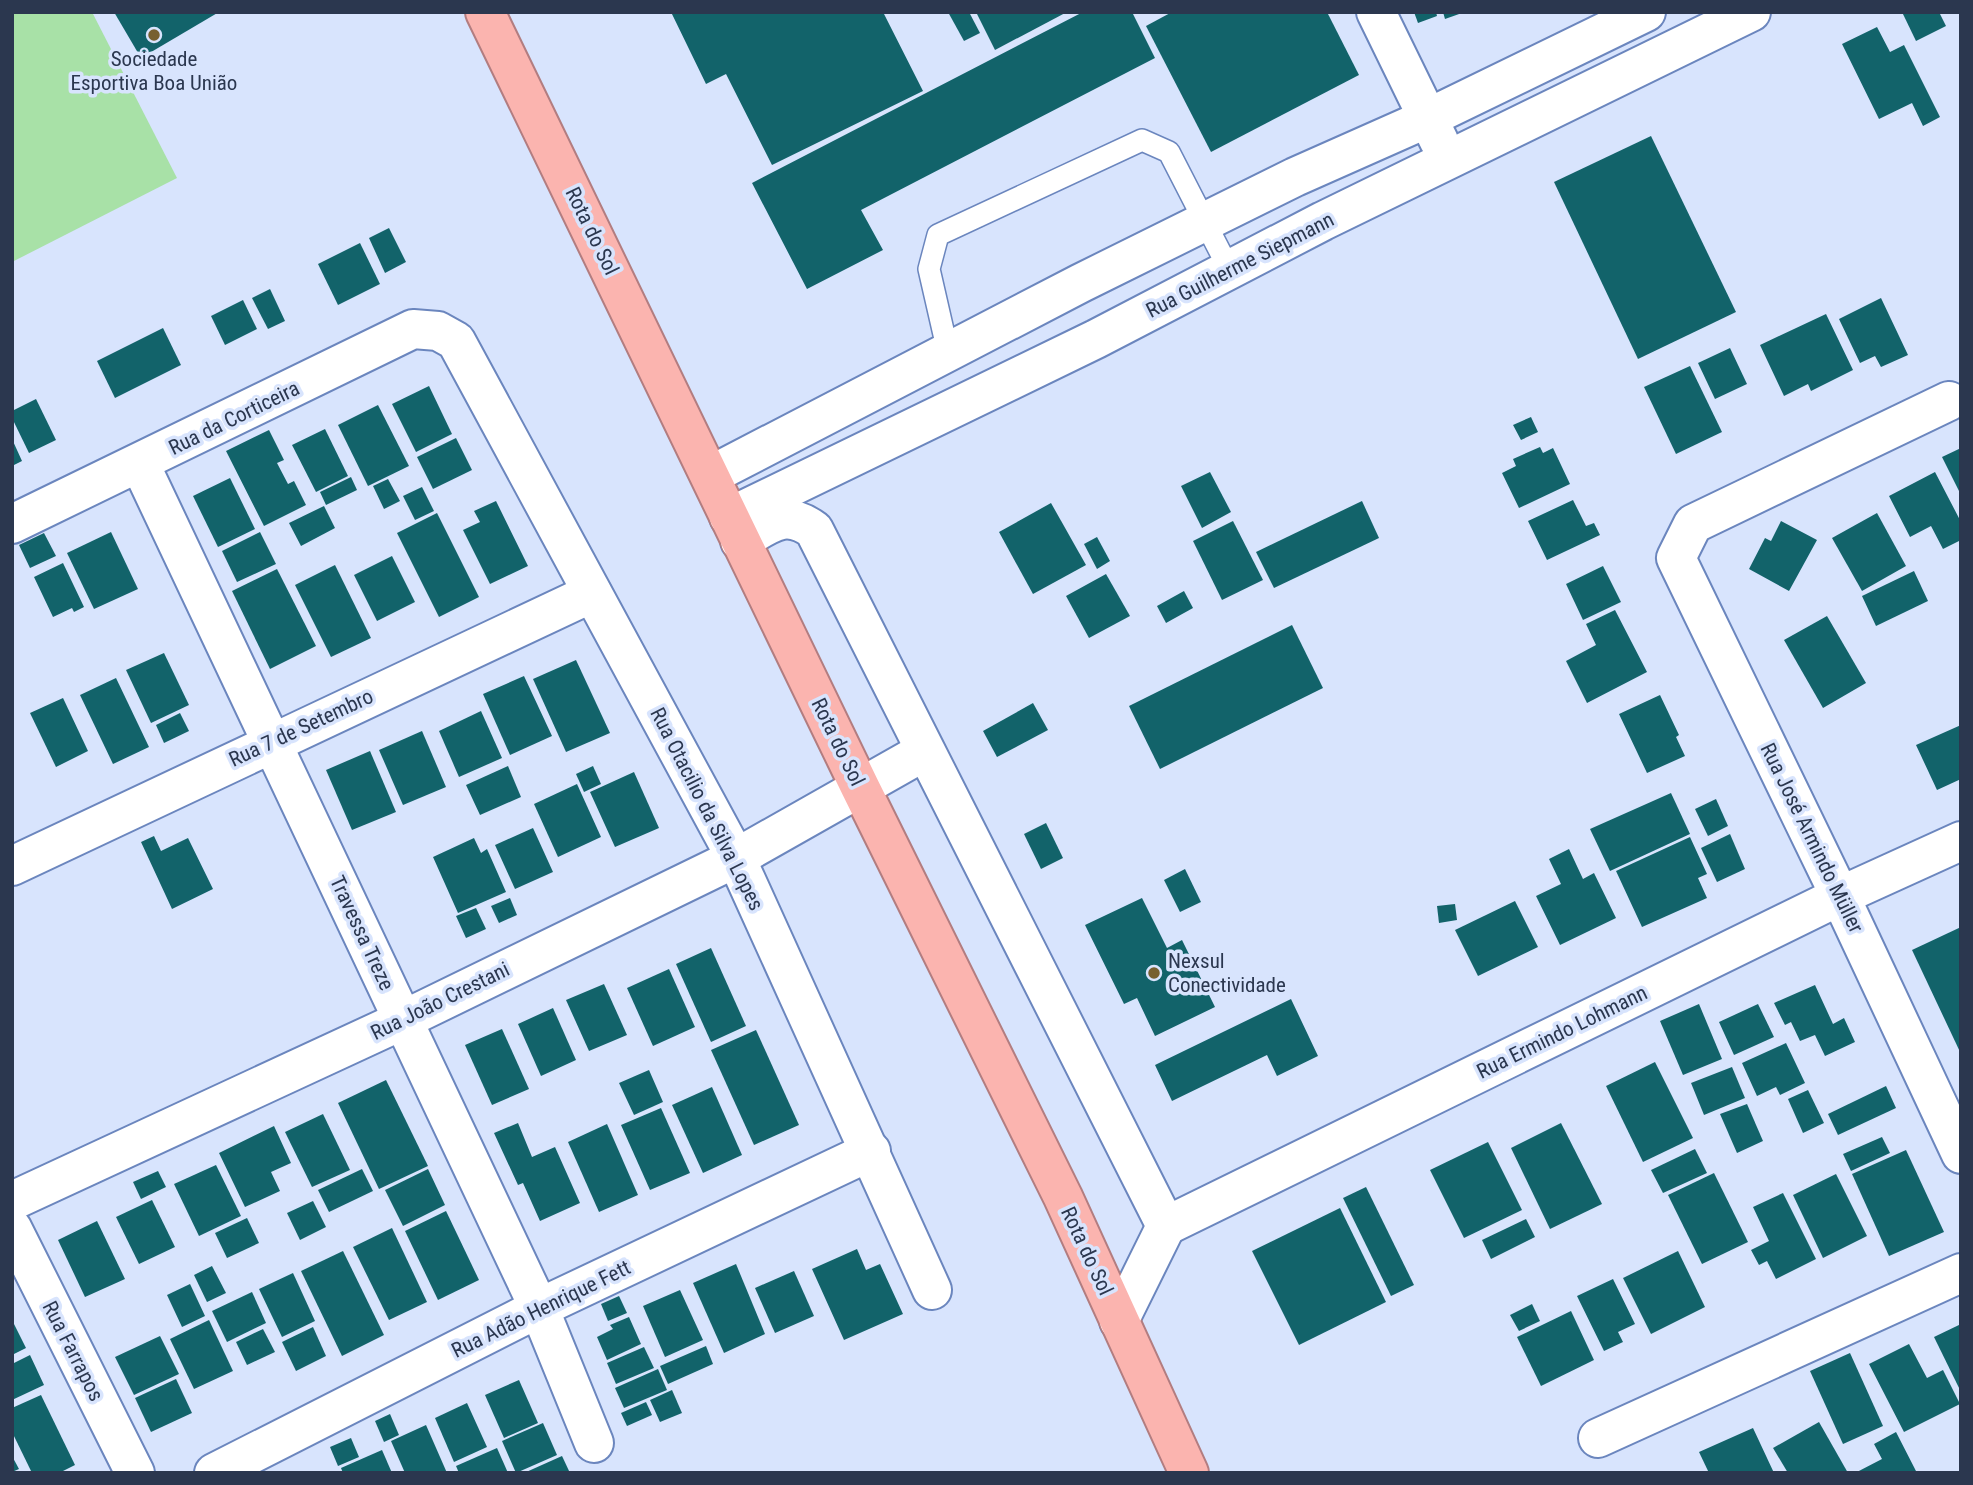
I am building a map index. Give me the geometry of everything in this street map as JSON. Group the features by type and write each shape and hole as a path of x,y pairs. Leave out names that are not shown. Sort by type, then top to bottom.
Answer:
{"highway":[{"name":"Rota do Sol","path":"485,12 860,787 1063,1197 1189,1473"}],"street":[{"path":"1376,12 1449,162"},
{"path":"711,475 1295,177 1428,118 1646,12"},
{"name":"Rua Guilherme Siepmann","path":"735,529 781,518 791,505 1229,269 1751,12"},
{"name":"Rua da Corticeira","path":"12,524 413,329 438,331 456,341"},
{"name":"Rua Otacilio da Silva Lopes","path":"456,341 736,858 932,1290"},
{"name":"Rua José Armindo Müller","path":"1950,401 1693,524 1676,558 1840,896 1961,1154"},
{"path":"763,448 791,505 814,530 1166,1226 1119,1321"},
{"name":"Travessa Treze","path":"139,464 539,1308 594,1443"},
{"name":"Rua 7 de Setembro","path":"12,866 270,741 592,593"},
{"name":"Rua João Crestani","path":"12,1201 403,1020 736,858 925,751"},
{"name":"Rua Ermindo Lohmann","path":"1166,1226 1840,896 1961,841"},
{"name":"Rua Adão Henrique Fett","path":"214,1473 539,1308 871,1151"},
{"name":"Rua Farrapos","path":"12,1228 135,1473"},
{"path":"1598,1438 1961,1273"}],"lane":[{"path":"948,352 929,269 938,235 1142,140 1169,152 1229,269"}],"green space":[{"path":"12,12 92,12 177,178 12,262"}],"building":[{"name":"Sociedade Esportiva Boa União","path":"114,12 219,12 141,58"},
{"path":"671,12 883,12 923,91 772,165 726,74 706,84"},
{"path":"948,12 969,12 980,33 964,41"},
{"path":"976,12 1067,12 995,50"},
{"path":"1083,12 1132,12 1155,58 861,210 883,250 807,289 752,183"},
{"path":"1172,12 1327,12 1359,75 1211,152 1146,26"},
{"path":"1414,12 1436,12 1437,16 1418,23"},
{"path":"1443,12 1462,12 1462,13 1445,19"},
{"path":"1902,12 1939,12 1946,26 1916,41"},
{"path":"1877,27 1890,52 1904,45 1940,117 1923,126 1912,103 1879,119 1842,44"},
{"path":"1651,136 1736,312 1638,359 1554,182"},
{"path":"389,228 406,262 385,273 369,238"},
{"path":"360,243 380,284 338,305 318,264"},
{"path":"270,289 285,321 268,329 252,298"},
{"path":"1881,298 1908,355 1881,367 1875,356 1860,363 1839,319"},
{"path":"243,300 257,329 225,345 211,316"},
{"path":"1826,314 1853,370 1811,391 1808,384 1784,396 1760,345"},
{"path":"163,328 181,365 115,398 97,361"},
{"path":"1730,348 1747,384 1715,399 1698,363"},
{"path":"1690,366 1722,432 1676,454 1644,387"},
{"path":"429,386 452,434 416,452 392,404"},
{"path":"36,399 56,440 29,453 12,418 12,411"},
{"path":"378,405 409,466 368,486 338,425"},
{"path":"1531,417 1538,432 1521,440 1513,425"},
{"path":"325,429 348,476 316,492 292,445"},
{"path":"269,430 284,460 277,463 288,484 294,481 306,505 264,526 226,451"},
{"path":"456,438 472,470 433,489 417,457"},
{"path":"12,439 22,461 12,466"},
{"path":"1540,447 1543,453 1553,448 1570,484 1519,508 1502,473 1516,466 1513,459"},
{"path":"1961,448 1961,495 1942,457"},
{"path":"1210,472 1231,512 1202,528 1181,486"},
{"path":"1935,472 1961,522 1961,540 1943,549 1931,526 1910,537 1889,496"},
{"path":"351,477 357,490 326,505 320,492"},
{"path":"230,478 255,529 218,547 193,496"},
{"path":"388,479 400,501 384,509 373,486"},
{"path":"422,487 434,511 415,520 403,496"},
{"path":"1573,500 1586,526 1594,523 1600,535 1547,560 1528,521"},
{"path":"496,501 528,566 490,584 463,530 480,522 474,511"},
{"path":"1362,501 1379,538 1274,588 1256,552"},
{"path":"1051,503 1086,565 1033,594 999,532"},
{"path":"324,506 335,528 301,546 289,523"},
{"path":"437,513 479,597 439,617 397,533"},
{"path":"1877,513 1906,566 1862,591 1832,538"},
{"path":"1233,521 1263,580 1222,600 1193,541"},
{"path":"1781,521 1817,540 1789,591 1749,569 1765,538 1771,541"},
{"path":"111,532 138,589 94,609 67,553"},
{"path":"260,532 276,564 237,582 222,551"},
{"path":"44,533 56,556 30,568 19,545"},
{"path":"1097,537 1110,561 1097,569 1084,544"},
{"path":"392,556 415,602 377,621 354,575"},
{"path":"63,563 84,607 74,612 72,608 53,617 34,577"},
{"path":"335,565 371,638 331,657 295,585"},
{"path":"1603,566 1621,602 1583,620 1566,584"},
{"path":"277,569 316,646 270,669 232,591"},
{"path":"1914,571 1928,601 1876,626 1862,596"},
{"path":"1106,574 1130,616 1089,638 1066,596"},
{"path":"1184,591 1193,608 1166,623 1157,606"},
{"path":"1615,610 1647,672 1587,703 1566,661 1596,645 1586,624"},
{"path":"1827,616 1866,683 1823,708 1784,640"},
{"path":"1292,625 1323,688 1160,769 1129,706"},
{"path":"164,653 189,705 151,723 126,670"},
{"path":"576,660 610,733 566,752 533,679"},
{"path":"524,676 552,736 510,755 483,694"},
{"path":"116,678 149,747 113,764 80,695"},
{"path":"1660,695 1679,735 1676,737 1685,756 1647,773 1619,714"},
{"path":"63,698 88,751 56,767 30,713"},
{"path":"1033,703 1048,730 997,757 983,731"},
{"path":"481,711 502,758 459,777 439,731"},
{"path":"180,713 189,731 164,743 156,725"},
{"path":"1961,725 1961,779 1937,790 1916,745"},
{"path":"422,731 446,787 403,805 379,750"},
{"path":"370,751 396,812 352,830 326,770"},
{"path":"508,766 521,797 480,815 466,785"},
{"path":"593,766 601,784 584,792 576,774"},
{"path":"634,772 659,828 615,847 590,792"},
{"path":"577,784 601,837 558,857 534,804"},
{"path":"1671,793 1690,834 1610,871 1590,829"},
{"path":"1716,799 1728,826 1708,836 1695,809"},
{"path":"1046,823 1063,858 1041,869 1024,834"},
{"path":"533,828 553,872 515,889 495,845"},
{"path":"1730,834 1745,869 1717,882 1701,848"},
{"path":"154,836 161,851 188,838 213,889 172,909 141,842"},
{"path":"1690,837 1707,874 1698,878 1707,898 1642,927 1616,871"},
{"path":"474,838 481,853 487,849 506,892 458,913 433,857"},
{"path":"1569,849 1583,879 1594,873 1616,918 1560,945 1536,896 1561,884 1549,859"},
{"path":"1185,869 1201,902 1180,912 1164,880"},
{"path":"510,898 517,915 499,923 491,906"},
{"name":"Nexsul Conectividade","path":"1142,898 1167,948 1182,940 1215,1007 1155,1036 1137,998 1124,1004 1085,925"},
{"path":"1515,901 1538,947 1478,976 1455,930"},
{"path":"1455,904 1457,920 1439,923 1437,906"},
{"path":"476,908 486,929 466,938 456,916"},
{"path":"1961,927 1961,1054 1912,950"},
{"path":"711,948 746,1026 711,1042 676,964"},
{"path":"669,969 695,1027 653,1046 627,988"},
{"path":"604,984 627,1035 589,1051 566,1000"},
{"path":"1815,985 1833,1024 1844,1018 1855,1042 1825,1056 1815,1035 1800,1041 1791,1022 1785,1025 1774,1003"},
{"path":"1291,999 1318,1056 1277,1076 1267,1055 1172,1101 1155,1065"},
{"path":"1699,1004 1722,1059 1683,1075 1660,1021"},
{"path":"1758,1004 1774,1037 1734,1055 1719,1022"},
{"path":"553,1008 576,1060 541,1076 518,1024"},
{"path":"502,1029 529,1089 492,1105 465,1045"},
{"path":"756,1030 799,1125 754,1145 711,1050"},
{"path":"1786,1043 1805,1083 1780,1095 1776,1087 1757,1096 1742,1063"},
{"path":"1655,1062 1693,1138 1643,1162 1606,1086"},
{"path":"1732,1067 1745,1098 1704,1115 1691,1083"},
{"path":"649,1070 663,1102 634,1115 619,1083"},
{"path":"386,1080 428,1166 379,1189 338,1103"},
{"path":"1886,1086 1896,1108 1838,1135 1828,1114"},
{"path":"712,1087 742,1155 703,1173 672,1105"},
{"path":"1808,1090 1824,1123 1803,1133 1788,1099"},
{"path":"1747,1104 1763,1141 1737,1153 1720,1114"},
{"path":"661,1108 690,1173 650,1190 621,1125"},
{"path":"323,1114 350,1170 312,1187 285,1132"},
{"path":"518,1123 532,1157 555,1147 580,1203 540,1221 523,1183 518,1185 494,1133"},
{"path":"1561,1123 1602,1204 1550,1229 1511,1148"},
{"path":"607,1124 638,1195 599,1212 568,1142"},
{"path":"274,1126 291,1163 271,1172 280,1191 245,1207 219,1153"},
{"path":"1882,1137 1890,1153 1851,1171 1843,1154"},
{"path":"1488,1142 1522,1210 1464,1238 1430,1170"},
{"path":"1695,1149 1707,1173 1663,1193 1651,1170"},
{"path":"1906,1150 1944,1232 1889,1256 1852,1174"},
{"path":"216,1165 241,1216 199,1236 174,1184"},
{"path":"362,1169 373,1191 329,1212 318,1190"},
{"path":"428,1169 445,1205 403,1226 385,1190"},
{"path":"158,1171 166,1187 141,1199 133,1182"},
{"path":"1714,1173 1748,1242 1702,1264 1668,1195"},
{"path":"1836,1174 1867,1236 1823,1258 1793,1195"},
{"path":"1366,1187 1414,1285 1391,1296 1343,1198"},
{"path":"1783,1193 1816,1259 1776,1279 1767,1261 1759,1265 1751,1250 1769,1241 1753,1207"},
{"path":"152,1200 175,1247 139,1264 116,1217"},
{"path":"313,1201 326,1227 300,1240 287,1213"},
{"path":"1340,1208 1386,1302 1299,1345 1252,1251"},
{"path":"446,1211 479,1280 438,1300 405,1231"},
{"path":"247,1218 259,1243 227,1258 215,1233"},
{"path":"1526,1219 1535,1237 1491,1259 1482,1240"},
{"path":"97,1221 125,1279 85,1297 58,1240"},
{"path":"392,1228 427,1302 389,1320 353,1247"},
{"path":"857,1249 866,1270 880,1264 903,1314 844,1340 812,1269"},
{"path":"343,1251 384,1335 342,1356 301,1271"},
{"path":"1678,1251 1705,1307 1651,1334 1623,1278"},
{"path":"736,1264 765,1334 724,1353 693,1283"},
{"path":"212,1266 226,1293 207,1302 194,1275"},
{"path":"794,1271 814,1316 775,1333 755,1288"},
{"path":"293,1273 315,1321 282,1337 259,1289"},
{"path":"1613,1279 1635,1324 1618,1332 1623,1342 1604,1351 1577,1296"},
{"path":"190,1284 205,1316 182,1327 167,1295"},
{"path":"680,1290 703,1340 665,1357 643,1306"},
{"path":"252,1292 266,1323 227,1342 212,1311"},
{"path":"619,1296 627,1313 608,1321 601,1304"},
{"path":"1532,1304 1540,1321 1519,1331 1510,1315"},
{"path":"1571,1311 1594,1360 1541,1386 1517,1337"},
{"path":"629,1317 641,1344 607,1360 597,1337 613,1329 610,1325"},
{"path":"12,1320 26,1348 12,1355"},
{"path":"209,1320 233,1371 194,1389 170,1339"},
{"path":"1961,1324 1961,1392 1934,1337"},
{"path":"313,1327 326,1356 296,1371 282,1342"},
{"path":"263,1329 275,1352 247,1365 236,1342"},
{"path":"160,1336 179,1374 134,1395 115,1357"},
{"path":"1909,1344 1927,1378 1943,1370 1960,1404 1904,1432 1869,1364"},
{"path":"706,1346 713,1364 668,1384 660,1366"},
{"path":"644,1347 654,1368 616,1384 607,1363"},
{"path":"1850,1353 1883,1426 1843,1444 1810,1371"},
{"path":"30,1355 44,1385 12,1400 12,1364"},
{"path":"658,1369 667,1390 624,1408 615,1388"},
{"path":"176,1379 192,1413 151,1432 135,1398"},
{"path":"519,1380 538,1423 504,1438 485,1395"},
{"path":"672,1390 682,1413 660,1422 650,1400"},
{"path":"41,1395 75,1465 59,1473 32,1473 12,1432 12,1408"},
{"path":"646,1402 652,1415 627,1426 621,1413"},
{"path":"467,1403 487,1447 454,1462 435,1418"},
{"path":"390,1414 399,1435 384,1442 375,1421"},
{"path":"1819,1422 1848,1473 1788,1473 1773,1448"},
{"path":"543,1423 557,1455 516,1473 502,1441"},
{"path":"426,1425 447,1473 405,1473 391,1441"},
{"path":"1753,1428 1774,1473 1709,1473 1699,1452"},
{"path":"1896,1432 1917,1473 1855,1473 1882,1459 1874,1444"},
{"path":"351,1438 359,1457 338,1466 330,1447"},
{"path":"497,1448 508,1473 459,1473 456,1466"},
{"path":"382,1450 392,1473 343,1473 341,1468"},
{"path":"12,1456 19,1469 12,1472"},
{"path":"562,1456 570,1473 524,1473"}],"place":[{"name":"Sociedade Esportiva Boa União","path":"154,35"},
{"name":"Nexsul Conectividade","path":"1154,973"}]}
